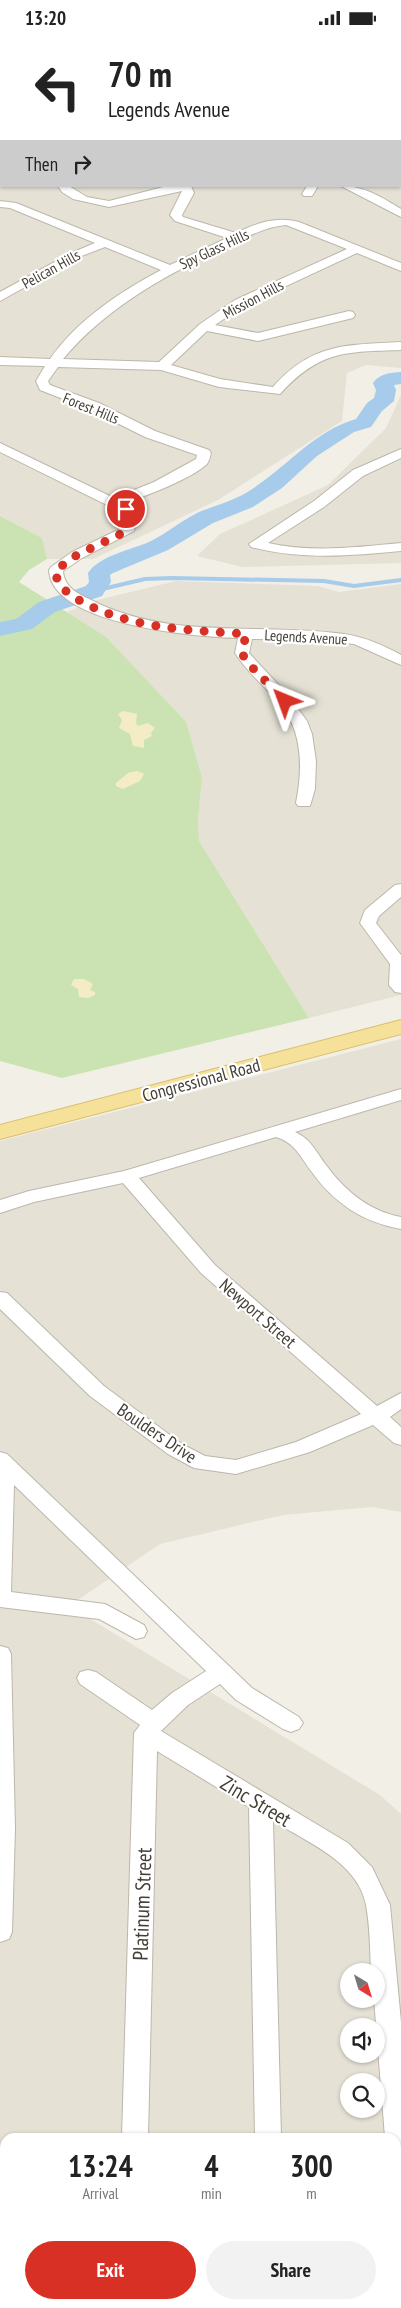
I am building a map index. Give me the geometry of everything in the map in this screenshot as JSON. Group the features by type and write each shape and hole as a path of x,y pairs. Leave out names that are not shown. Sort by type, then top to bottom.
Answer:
{"main road":[{"name":"Congressional Road","path":"0,1115 401,1013"},
{"name":"Congressional Road","path":"0,1132 401,1027"}],"street":[{"path":"64,187 66,191 99,204 109,204 177,187"},
{"path":"188,187 188,193 176,215 179,219 236,237"},
{"path":"349,187 369,195 401,214"},
{"name":"Spy Glass Hills","path":"0,203 12,205 170,269 275,219 294,224 401,267"},
{"name":"Pelican Hills","path":"0,297 75,255 104,243"},
{"name":"Mission Hills","path":"162,366 204,327 239,303 356,249"},
{"name":"Forest Hills","path":"113,503 170,480 202,461 204,453 150,434 94,406 48,390 44,387 42,381 51,364 97,317 170,269"},
{"path":"204,327 258,337 349,315"},
{"path":"0,361 162,366 275,397 295,369 321,355 359,347 401,346"},
{"name":"Legends Avenue","path":"0,447 126,509 131,517 132,524 127,531 64,562 56,570 56,577 66,592 87,604 132,622 189,630 246,634 317,635 358,640 401,661"},
{"path":"242,549 256,544 319,504 358,473 401,453"},
{"path":"256,544 267,548 304,551 401,547"},
{"path":"246,634 242,653 246,661 285,701 306,739 310,760 309,781 304,803"},
{"path":"401,889 371,914 368,923 399,966 398,985 401,988"},
{"path":"0,1207 30,1197 127,1177 401,1094"},
{"path":"278,1132 294,1136 302,1143 323,1175 354,1205 381,1220 401,1223"},
{"name":"Newport Street","path":"127,1177 208,1269 374,1417 401,1438"},
{"name":"Boulders Drive","path":"0,1298 97,1391 175,1449 201,1463 236,1467 303,1447 374,1417 401,1400"},
{"path":"2,1461 0,1597 105,1612 136,1631"},
{"path":"2,1461 220,1673 244,1694 291,1723"},
{"path":"0,1654 2,1752 0,1932"},
{"path":"150,1728 191,1691 220,1673"},
{"name":"Zinc Street","path":"88,1678 150,1728 261,1804 340,1850 364,1872 373,1888 378,1905 398,2133"},
{"name":"Platinum Street","path":"135,2133 150,1728"},
{"path":"261,1804 268,2133"}],"shaded area":[{"path":"0,187 401,187 401,368 366,365 347,373 342,421 218,500 93,559 47,559 42,538 0,516"},
{"path":"401,395 401,563 242,567 197,556 220,534 328,485 386,428"},
{"path":"176,581 318,586 339,592 401,584 401,995 309,1018 199,841 198,819 202,778 105,636 67,612 97,600"},
{"path":"401,1039 401,1512 372,1507 283,1515 160,1544 69,1606 380,1795 401,1814 401,2133 0,2133 0,1141"}],"green space":[{"path":"0,516 42,538 47,559 29,570 19,582 105,636 186,722 202,778 198,819 199,841 309,1018 62,1078 0,1061"}],"sand":[{"path":"123,711 137,714 136,723 138,726 148,723 155,728 151,733 152,736 144,740 144,748 133,746 130,734 119,728 122,720 118,714"},
{"path":"137,771 144,774 140,781 123,789 116,786 116,783 128,773"},
{"path":"74,979 84,979 93,984 90,990 95,992 95,995 88,998 79,997 78,989 71,985"}],"waterway":[{"path":"0,629 24,624 47,607 94,591 100,582 99,573 105,568 160,545 205,518 245,502 274,483 310,452 347,428 364,423 374,407 384,401 386,390 383,383 389,379 401,378"},
{"path":"94,591 145,579 172,578 324,581 354,586 401,580"}],"route":[{"path":"126,509 131,517 132,524 127,531 64,562 56,570 56,577 66,592 111,615 132,622 159,627 246,634 242,653 246,661 285,701"}]}
